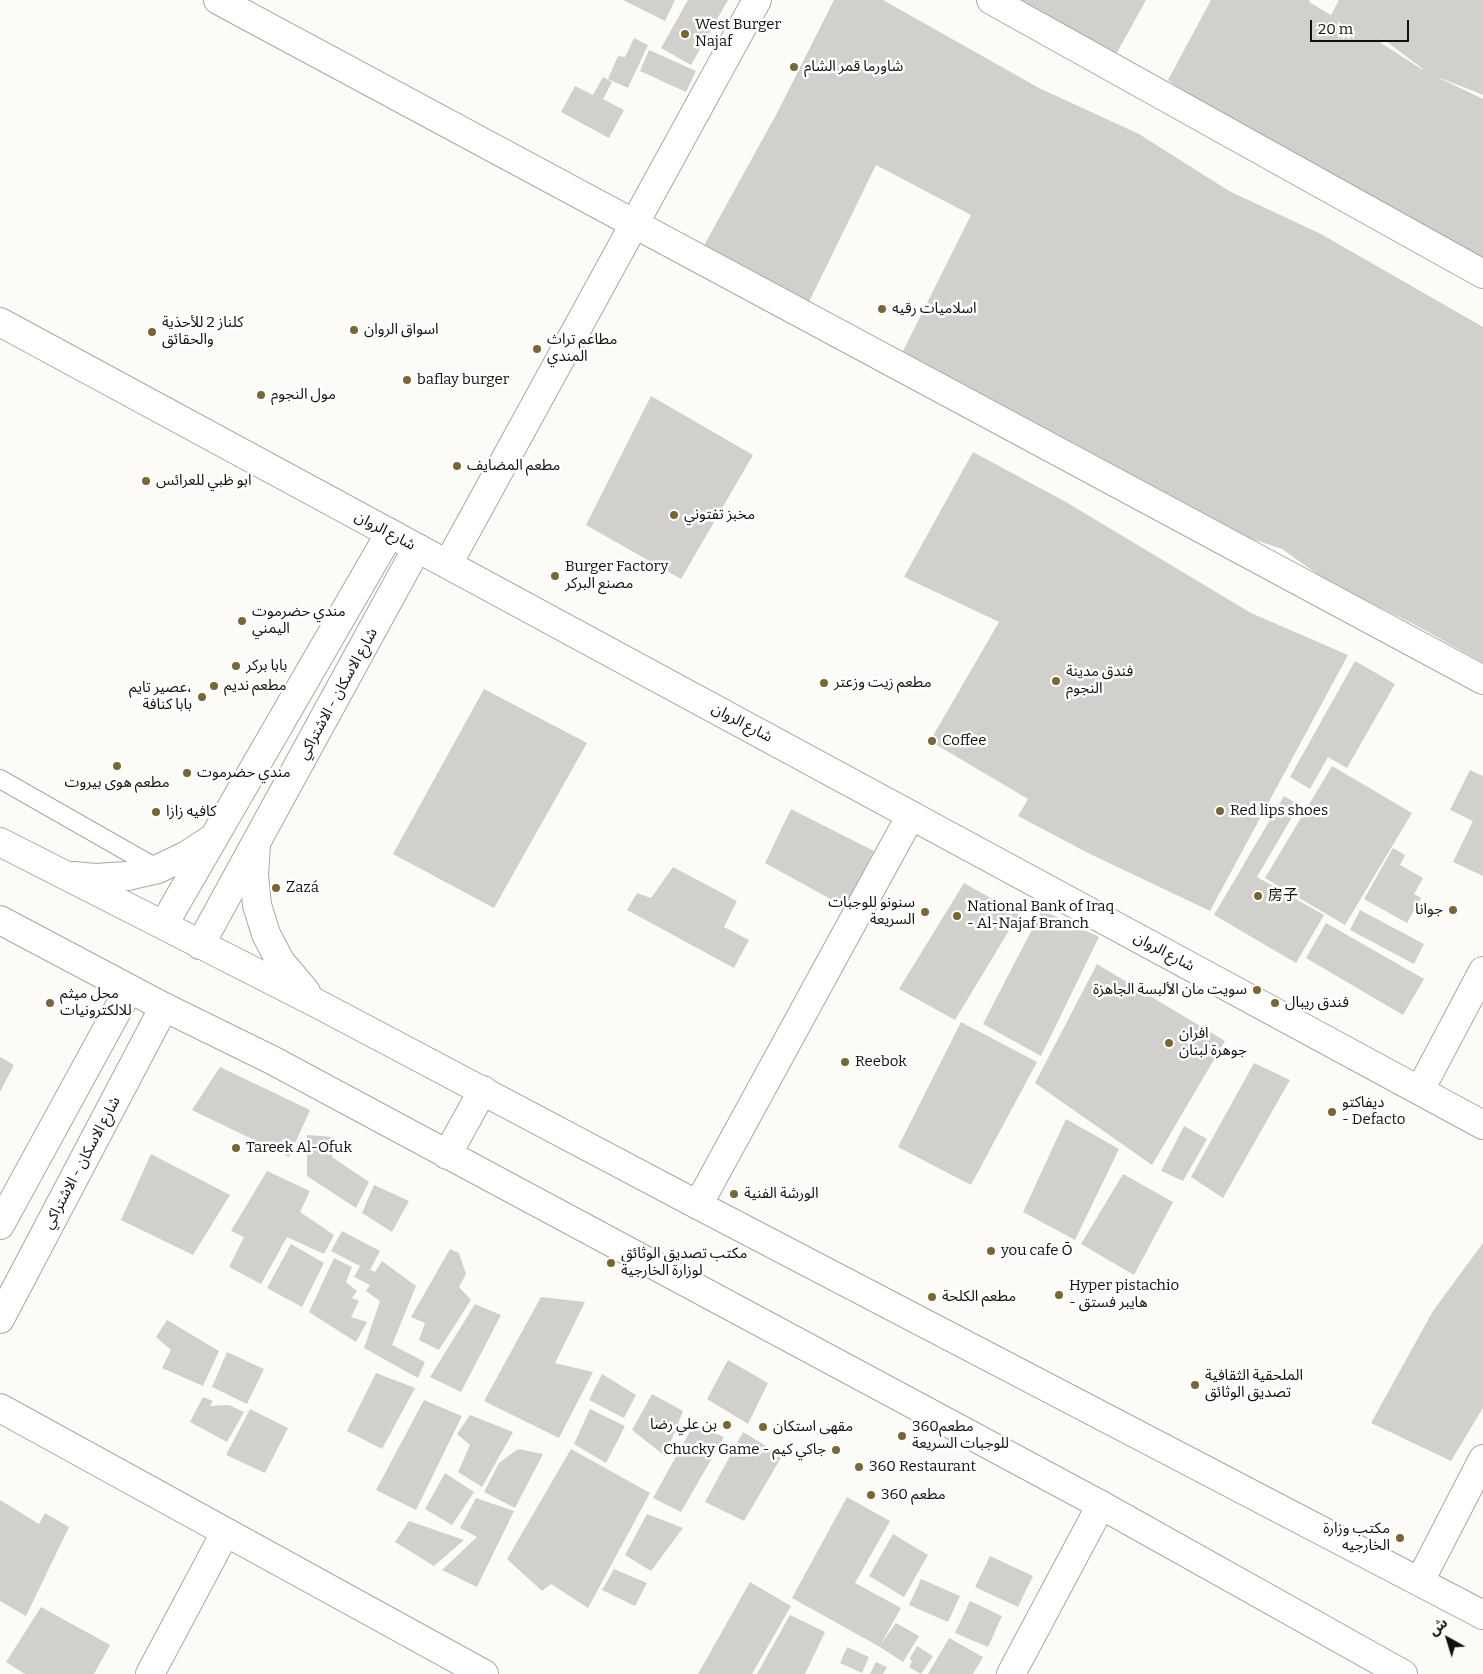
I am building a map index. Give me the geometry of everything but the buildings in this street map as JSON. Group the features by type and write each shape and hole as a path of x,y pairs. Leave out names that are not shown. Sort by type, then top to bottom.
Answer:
{"street":[{"path":"218,0 1483,680"},
{"path":"448,564 757,0"},
{"path":"991,0 1483,274"},
{"name":"شارع الروان","path":"0,322 1483,1124"},
{"path":"164,924 390,533"},
{"name":"شارع الاسكان - الاشتراكي","path":"200,944 256,845 417,548"},
{"path":"698,1205 911,815"},
{"path":"63,875 95,878 127,876 158,868 187,855 213,838"},
{"path":"0,842 320,1005 698,1205 1483,1615"},
{"path":"256,845 254,875 257,905 266,934 280,961 294,979 320,1005"},
{"path":"0,920 129,989 272,1060 1101,1504 1403,1674"},
{"path":"1420,1090 1483,971"},
{"path":"0,1225 129,989"},
{"name":"شارع الاسكان - الاشتراكي","path":"0,1319 164,1007"},
{"path":"447,1155 483,1090"},
{"path":"0,1408 484,1674"},
{"path":"1420,1581 1483,1459"},
{"path":"1011,1674 1101,1504"},
{"path":"150,1674 225,1533"}],"lane":[{"path":"0,779 158,868"}],"place":[{"name":"West Burger Najaf","path":"685,34"},
{"name":"شاورما قمر الشام","path":"794,67"},
{"name":"اسلاميات رقيه","path":"882,309"},
{"name":"اسواق الروان","path":"354,330"},
{"name":"كلناز 2 للأحذية والحقائق","path":"152,332"},
{"name":"مطاعم تراث المندي","path":"537,349"},
{"name":"baflay burger","path":"407,380"},
{"name":"مول النجوم","path":"261,395"},
{"name":"مطعم المضايف","path":"457,466"},
{"name":"ابو ظبي للعرائس","path":"146,481"},
{"name":"مخبز تفتوني","path":"674,515"},
{"name":"Burger Factory مصنع البركر","path":"555,576"},
{"name":"مندي حضرموت اليمني","path":"242,621"},
{"name":"بابا بركر","path":"236,666"},
{"name":"فندق مدينة النجوم","path":"1056,681"},
{"name":"مطعم زيت وزعتر","path":"824,683"},
{"name":"مطعم نديم","path":"214,686"},
{"name":"عصير تايم، بابا كنافة","path":"202,697"},
{"name":"Coffee","path":"932,741"},
{"name":"مطعم هوى بيروت","path":"117,766"},
{"name":"مندي حضرموت","path":"187,773"},
{"name":"Red lips shoes","path":"1220,811"},
{"name":"كافيه زازا","path":"156,812"},
{"name":"Zazá","path":"276,888"},
{"name":"房子","path":"1258,896"},
{"name":"جوانا","path":"1453,910"},
{"name":"سنونو للوجبات السريعة","path":"925,912"},
{"name":"National Bank of Iraq - Al-Najaf Branch","path":"957,916"},
{"name":"سويت مان الألبسة الجاهزة","path":"1257,990"},
{"name":"محل ميثم للالكترونيات","path":"50,1003"},
{"name":"فندق ريبال","path":"1275,1003"},
{"name":"افران جوهرة لبنان","path":"1169,1043"},
{"name":"Reebok","path":"845,1062"},
{"name":"ديفاكتو - Defacto","path":"1332,1112"},
{"name":"Tareek Al-Ofuk","path":"236,1148"},
{"name":"الورشة الفنية","path":"734,1194"},
{"name":"you cafe Ō","path":"991,1251"},
{"name":"مكتب تصديق الوثائق لوزارة الخارجية","path":"611,1263"},
{"name":"Hyper pistachio - هايبر فستق","path":"1059,1295"},
{"name":"مطعم الكلحة","path":"932,1297"},
{"name":"الملحقية الثقافية تصديق الوثائق","path":"1195,1385"},
{"name":"بن علي رضا","path":"727,1425"},
{"name":"مقهى استكان","path":"763,1427"},
{"name":"مطعم360 للوجبات السريعة","path":"902,1436"},
{"name":"Chucky Game - جاكي كيم","path":"836,1450"},
{"name":"360 Restaurant","path":"859,1467"},
{"name":"مطعم 360","path":"871,1495"},
{"name":"مكتب وزارة الخارجيه","path":"1400,1538"}]}
